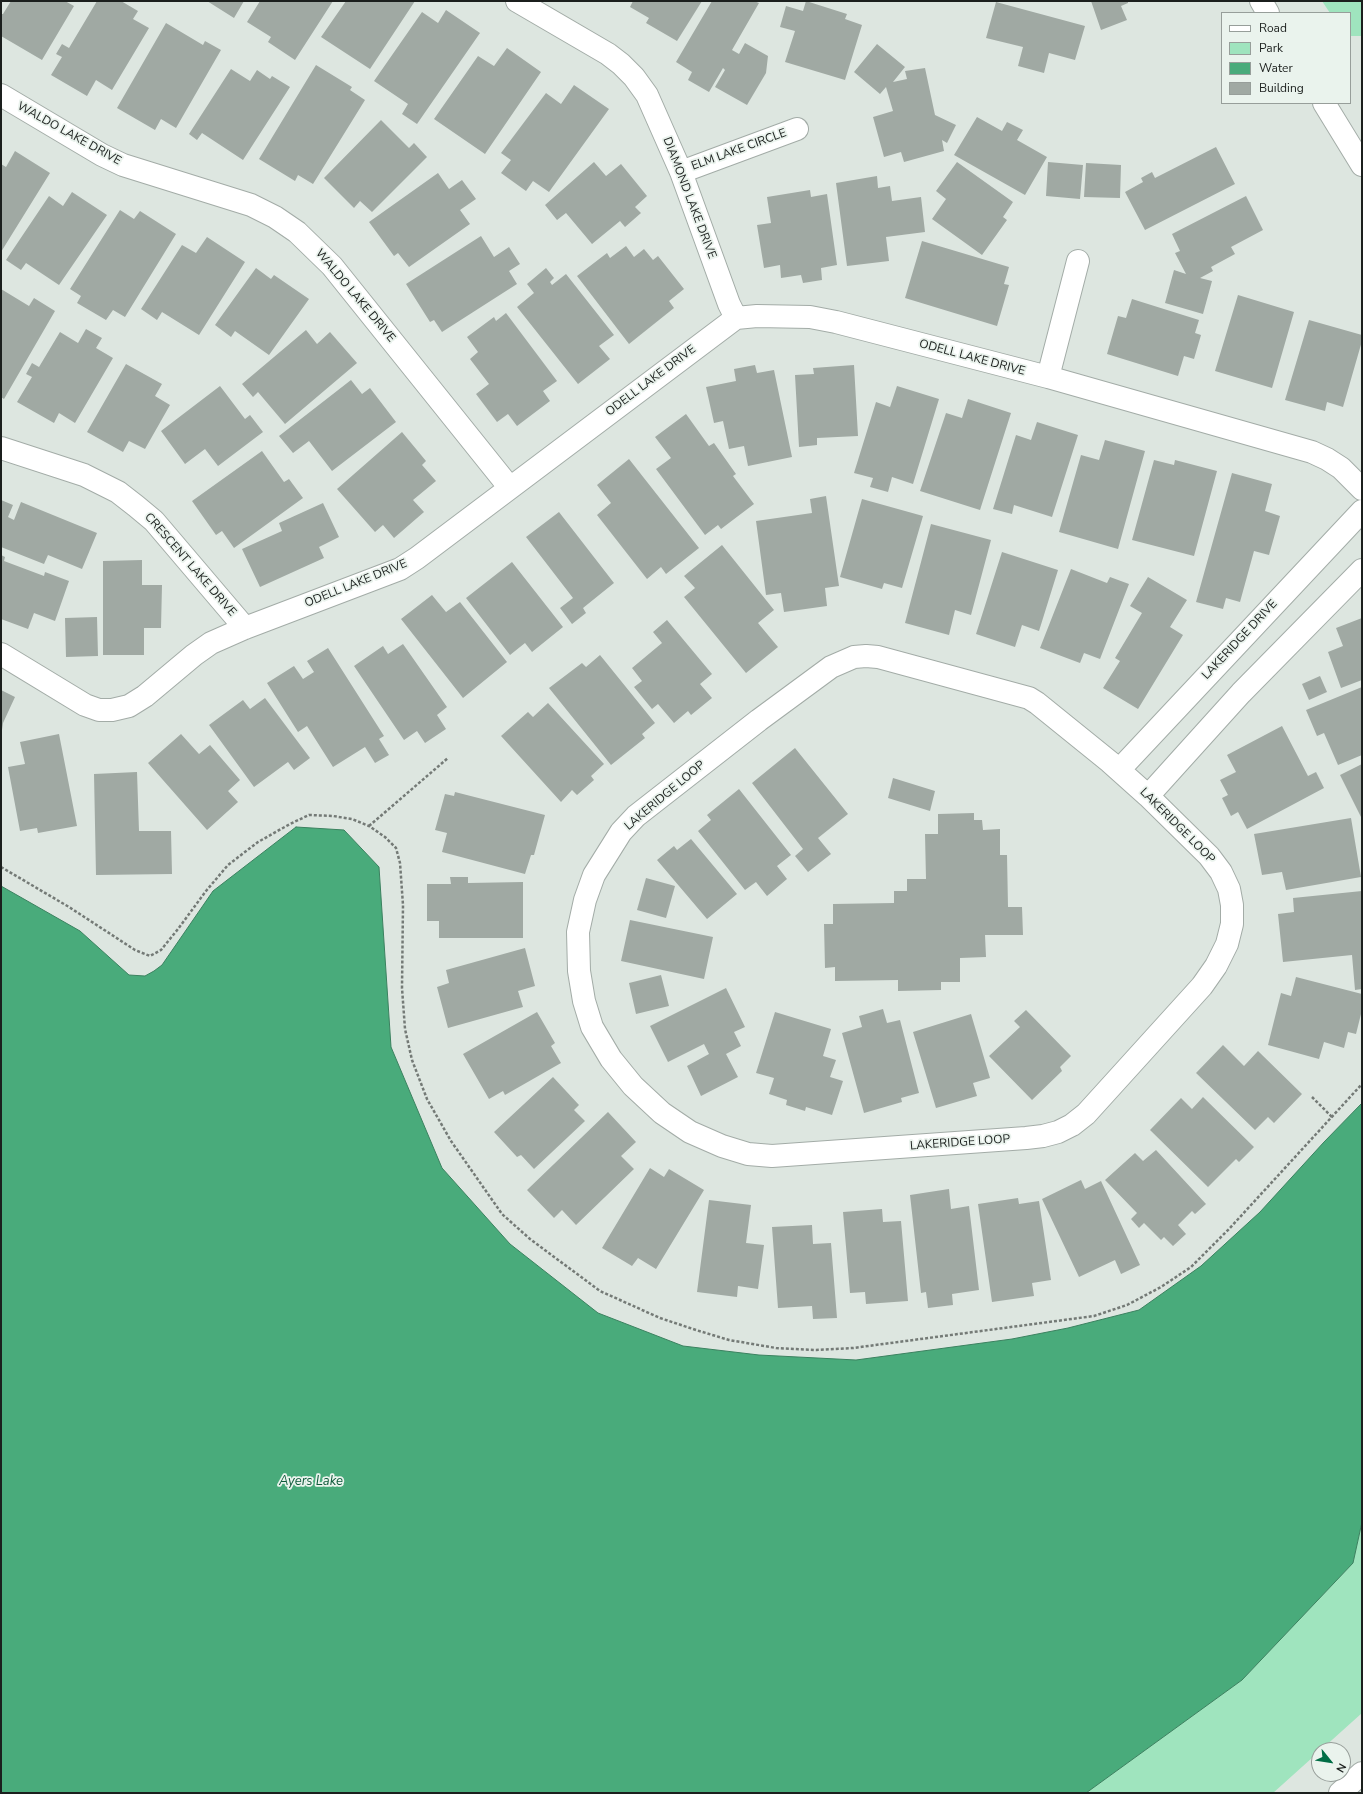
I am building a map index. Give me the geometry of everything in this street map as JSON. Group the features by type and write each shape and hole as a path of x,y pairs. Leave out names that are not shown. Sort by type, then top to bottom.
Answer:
{"street":[{"name":"DIAMOND LAKE DRIVE","path":"517,1 608,54 634,77 647,95 682,172 729,304 736,318"},
{"path":"1261,1 1267,12"},
{"name":"WALDO LAKE DRIVE","path":"1,95 102,156 123,165 251,205 275,217 297,232 332,266 510,488"},
{"path":"1325,104 1362,165"},
{"name":"ELM LAKE CIRCLE","path":"682,172 797,129"},
{"path":"1048,377 1078,261"},
{"name":"ODELL LAKE DRIVE","path":"1,654 85,705 99,710 112,710 128,706 145,696 203,648 245,628 400,569 418,558 736,318 757,316 797,317 836,322 1048,377 1312,452 1341,468 1362,489"},
{"name":"CRESCENT LAKE DRIVE","path":"1,448 84,475 118,492 154,521 245,628"},
{"name":"LAKERIDGE DRIVE","path":"1119,770 1362,511"},
{"path":"1148,796 1241,693 1362,570"},
{"name":"LAKERIDGE LOOP","path":"854,657 878,657 1029,698 1045,709 1148,796 1209,856 1220,872 1229,889 1232,905 1232,924 1227,944 1216,966 1202,986 1142,1053 1086,1114 1072,1125 1058,1132 1026,1138 788,1155 772,1156 748,1154 722,1146 690,1132 662,1113 633,1086 611,1059 592,1027 584,1001 579,971 578,932 585,900 594,875 610,848 621,832 636,816 759,720 831,667 842,661 854,657"},
{"path":"1340,1793 1362,1772"}],"path":[{"path":"369,826 448,758"},
{"path":"1312,1097 1332,1117"}],"green space":[{"path":"1322,1 1362,1 1362,36 1351,36 1351,12 1329,12"},
{"path":"1362,1522 1362,1713 1330,1742 1311,1742 1311,1759 1273,1793 1086,1793 1242,1680 1353,1563"}],"water":[{"name":"Ayers Lake","path":"296,827 344,830 379,867 391,1047 442,1168 510,1244 598,1313 683,1346 759,1355 856,1360 1012,1339 1068,1328 1139,1310 1201,1266 1260,1212 1362,1103 1362,1522 1353,1563 1242,1680 1086,1793 1,1793 1,886 80,931 129,975 145,976 162,965 213,891"}],"building":[{"path":"11,1 65,1 74,6 42,60 1,36 1,14 3,14"},
{"path":"97,1 121,1 138,11 133,19 149,28 112,90 96,80 87,96 51,75 62,57 56,54 62,44 69,48"},
{"path":"207,1 244,1 234,18"},
{"path":"260,1 333,1 295,60 268,42 271,37 247,22"},
{"path":"346,1 415,1 370,69 321,37"},
{"path":"633,1 702,1 677,41 646,23 649,18 630,7"},
{"path":"712,1 754,1 759,3 732,50 739,54 745,43 768,56 766,73 747,105 715,87 725,70 723,68 709,92 688,80 692,72 676,62"},
{"path":"806,1 847,14 845,19 862,25 845,80 785,62 795,31 780,27 786,6 803,11"},
{"path":"1091,1 1128,1 1128,3 1121,6 1127,20 1101,30"},
{"path":"996,2 1085,26 1075,60 1049,53 1044,73 1018,66 1023,47 986,38"},
{"path":"446,10 480,33 417,124 402,114 408,104 374,81 422,12 438,23"},
{"path":"166,23 203,45 205,41 221,50 176,128 161,119 155,130 117,108"},
{"path":"877,44 905,67 893,82 907,79 905,71 925,68 935,115 956,125 947,143 942,140 944,151 904,162 901,152 884,157 873,117 893,111 886,87 880,94 854,72"},
{"path":"507,48 541,72 485,154 434,119 478,56 494,66"},
{"path":"316,65 352,87 350,90 365,100 313,184 298,175 295,181 259,159"},
{"path":"231,69 250,81 257,70 270,79 272,76 290,87 243,160 202,133 197,140 189,134"},
{"path":"574,85 609,109 549,192 533,181 526,191 501,173 511,160 501,153 546,93 561,104"},
{"path":"977,117 1002,131 1007,122 1023,130 1017,140 1047,157 1025,195 954,155"},
{"path":"381,120 409,148 414,143 427,157 372,212 360,201 354,208 324,178"},
{"path":"1216,147 1235,184 1145,230 1125,192 1143,182 1141,178 1152,172 1155,178"},
{"path":"15,151 50,173 1,252 1,164 6,167"},
{"path":"594,162 606,176 621,164 647,196 635,207 641,213 625,227 620,221 592,244 566,213 557,220 545,205"},
{"path":"957,162 1013,202 1003,217 1007,220 982,255 932,219 946,199 936,191"},
{"path":"1048,162 1083,165 1080,199 1046,196"},
{"path":"1086,163 1121,165 1120,198 1084,197"},
{"path":"438,173 449,189 462,180 476,199 460,210 470,224 409,267 398,253 394,256 369,222"},
{"path":"877,176 878,188 890,186 892,201 921,197 925,232 886,237 889,261 847,266 836,183"},
{"path":"810,190 811,197 827,194 837,265 821,268 822,280 803,283 801,275 781,278 780,265 764,268 757,225 771,223 767,197"},
{"path":"72,192 107,215 59,285 26,263 21,270 6,260 49,196 63,206"},
{"path":"1246,196 1263,230 1231,247 1235,254 1211,267 1213,271 1200,278 1212,281 1203,314 1165,303 1174,270 1186,274 1175,253 1180,251 1172,234"},
{"path":"120,210 134,219 140,211 176,234 125,317 113,310 106,320 77,303 81,296 70,289"},
{"path":"481,236 494,257 509,247 520,264 509,271 517,284 442,332 434,320 430,322 406,284"},
{"path":"207,237 245,262 199,335 162,312 157,320 141,309 182,245 196,253"},
{"path":"922,241 1009,267 1004,284 1009,285 997,326 905,298"},
{"path":"626,246 634,257 644,249 653,260 658,256 684,289 669,301 674,308 629,344 577,276 607,253 610,258"},
{"path":"256,268 271,279 274,275 309,299 269,355 235,331 231,337 215,325"},
{"path":"546,268 554,278 550,282 552,285 566,274 614,335 599,346 610,359 578,384 517,307 534,293 527,284"},
{"path":"1,289 29,306 34,298 55,311 4,399 1,397"},
{"path":"1238,295 1294,312 1272,388 1215,371"},
{"path":"1132,299 1199,320 1195,333 1201,335 1194,359 1184,356 1178,376 1107,354 1118,316 1126,318"},
{"path":"506,313 557,381 543,391 550,401 517,426 508,414 497,422 476,394 489,384 470,359 478,352 467,337 494,317 496,321"},
{"path":"1309,320 1362,335 1362,341 1343,407 1327,402 1325,411 1285,400"},
{"path":"86,329 102,338 96,348 113,358 75,423 59,413 54,423 17,402 32,377 26,374 32,363 39,367 60,332 78,343"},
{"path":"306,330 317,344 330,332 357,363 285,424 258,392 253,397 242,384"},
{"path":"126,364 162,384 155,396 170,405 145,449 129,441 123,452 87,432"},
{"path":"755,365 757,373 774,370 792,457 748,466 744,446 729,449 723,421 714,423 706,387 736,381 734,369"},
{"path":"854,365 858,436 817,438 817,445 799,447 795,375 814,374 813,368"},
{"path":"351,380 362,394 370,388 396,422 332,471 309,441 293,453 279,436"},
{"path":"220,386 245,419 250,415 263,432 218,466 205,449 185,464 161,431"},
{"path":"897,386 939,399 913,484 892,477 888,492 870,487 873,478 854,473 876,402 890,407"},
{"path":"968,399 1011,413 980,510 920,491 946,413 962,418"},
{"path":"686,414 709,446 714,443 736,474 733,476 754,504 721,529 718,525 705,535 656,469 671,458 655,437"},
{"path":"1037,422 1078,435 1052,517 1014,505 1012,514 993,509 1016,435 1031,440"},
{"path":"402,432 426,461 422,465 436,481 413,500 424,512 394,538 383,525 375,532 337,489"},
{"path":"1105,440 1145,451 1118,549 1059,532 1081,455 1099,460"},
{"path":"262,451 284,482 289,479 303,498 234,548 222,531 216,535 192,501"},
{"path":"629,459 699,548 666,574 661,567 647,579 597,515 611,503 597,485"},
{"path":"1154,460 1174,465 1175,460 1217,471 1194,556 1132,540"},
{"path":"1232,473 1272,484 1265,511 1280,516 1269,555 1254,551 1240,602 1226,598 1223,609 1196,602"},
{"path":"826,496 839,586 825,588 827,606 784,612 781,593 766,595 756,521 812,513 810,499"},
{"path":"862,499 923,516 902,588 884,583 882,589 840,577"},
{"path":"1,500 13,505 8,517 14,520 21,502 97,533 82,569 48,555 44,564 1,547"},
{"path":"323,503 339,537 319,547 324,558 260,587 242,549 282,531 279,523"},
{"path":"559,512 614,583 583,608 586,613 572,624 560,608 573,598 526,537"},
{"path":"931,524 991,540 971,615 955,610 949,635 905,623"},
{"path":"722,545 774,610 758,623 778,647 746,673 684,597 695,588 684,576"},
{"path":"1002,552 1058,570 1039,631 1022,625 1015,647 976,634"},
{"path":"1,555 5,557 4,561 44,576 45,572 69,581 55,621 34,613 28,629 1,619"},
{"path":"142,560 142,585 162,585 161,628 144,628 144,655 103,655 103,561"},
{"path":"512,562 563,627 532,652 525,643 510,655 466,598"},
{"path":"1071,569 1107,583 1110,577 1129,584 1100,659 1084,653 1080,663 1040,648"},
{"path":"1148,577 1187,600 1170,627 1183,635 1138,709 1103,688 1120,661 1115,658 1142,613 1130,606"},
{"path":"432,595 446,612 460,602 507,662 463,698 401,619"},
{"path":"97,617 98,656 66,657 65,618"},
{"path":"1362,618 1362,680 1341,688 1328,652 1343,646 1336,628"},
{"path":"667,620 712,674 700,684 712,698 691,715 688,711 674,723 658,704 652,709 634,687 642,681 632,668 662,643 653,632"},
{"path":"403,644 447,707 437,715 446,729 425,743 417,731 404,740 354,666 383,646 388,654"},
{"path":"328,648 384,736 379,739 389,755 375,763 365,747 333,767 307,726 298,732 267,683 294,666 303,679 314,672 307,661"},
{"path":"600,655 655,723 642,734 645,738 611,765 549,688 582,663 586,667"},
{"path":"1320,676 1327,692 1309,700 1302,684"},
{"path":"1362,687 1362,755 1338,765 1324,733 1317,736 1306,710"},
{"path":"1,690 15,697 3,723 2,730"},
{"path":"265,698 310,758 294,770 288,762 254,787 209,725 243,700 250,709"},
{"path":"548,703 604,764 591,776 594,780 577,795 572,790 561,802 501,736 528,712 533,717"},
{"path":"1282,726 1308,776 1316,772 1324,788 1247,829 1238,812 1231,816 1222,798 1228,795 1220,780 1236,772 1227,755"},
{"path":"59,734 77,826 38,833 37,828 20,831 8,767 25,764 20,742"},
{"path":"181,734 199,754 210,745 240,780 228,791 238,802 207,830 148,763"},
{"path":"795,748 848,814 818,838 831,854 808,872 795,856 803,849 752,783"},
{"path":"1362,764 1362,819 1340,775"},
{"path":"137,772 139,831 171,831 172,874 96,875 94,774"},
{"path":"893,778 935,791 930,811 888,798"},
{"path":"739,789 791,855 777,866 787,879 767,896 756,882 745,890 698,831 711,820 707,815"},
{"path":"455,792 545,815 534,855 531,855 525,874 442,852 447,833 435,830 445,794 454,796"},
{"path":"974,813 974,820 982,820 983,830 1000,829 1000,855 1007,855 1008,907 1022,907 1023,935 985,935 986,957 960,958 960,982 941,982 941,990 898,991 898,980 835,981 835,967 825,968 824,924 833,924 833,904 894,903 894,891 907,891 907,879 926,879 925,834 938,834 938,814"},
{"path":"1351,818 1361,877 1286,890 1282,872 1262,875 1254,834"},
{"path":"691,839 737,894 707,919 657,860 674,846 677,850"},
{"path":"450,877 468,877 468,883 523,882 523,938 439,938 439,921 427,921 427,884 451,884"},
{"path":"646,878 675,886 666,918 637,910"},
{"path":"1362,891 1362,989 1355,990 1352,955 1283,962 1278,914 1294,912 1293,898"},
{"path":"630,920 713,937 704,979 621,961"},
{"path":"525,948 535,986 518,991 523,1007 448,1028 437,987 449,983 446,970"},
{"path":"661,975 669,1006 636,1014 629,983"},
{"path":"1296,977 1362,994 1362,1010 1356,1034 1348,1032 1344,1048 1324,1042 1319,1059 1268,1045 1281,993 1291,996"},
{"path":"726,988 745,1027 734,1032 741,1046 726,1054 738,1077 701,1096 687,1066 709,1054 704,1044 668,1062 650,1026"},
{"path":"883,1009 887,1023 900,1020 919,1093 901,1098 902,1102 864,1113 842,1033 862,1027 859,1016"},
{"path":"1026,1010 1071,1056 1060,1067 1062,1071 1032,1100 989,1056 1020,1027 1014,1021"},
{"path":"537,1012 555,1043 551,1046 561,1063 505,1095 503,1091 489,1099 463,1054"},
{"path":"775,1012 831,1029 823,1056 836,1060 830,1077 843,1081 832,1115 806,1107 805,1111 786,1105 787,1100 769,1094 774,1078 756,1073"},
{"path":"971,1014 990,1078 973,1083 977,1096 936,1108 913,1032"},
{"path":"1223,1045 1244,1066 1258,1051 1302,1094 1274,1123 1268,1117 1255,1130 1196,1073"},
{"path":"553,1077 579,1105 574,1110 585,1121 534,1169 521,1155 517,1157 494,1132"},
{"path":"1203,1097 1254,1147 1239,1162 1236,1159 1208,1187 1150,1130 1181,1098 1192,1109"},
{"path":"608,1112 636,1142 621,1156 634,1169 576,1225 562,1210 554,1218 527,1190"},
{"path":"1156,1150 1206,1204 1195,1214 1192,1211 1178,1225 1186,1234 1173,1246 1164,1237 1161,1240 1144,1223 1139,1228 1131,1219 1137,1213 1105,1180 1135,1153 1143,1161"},
{"path":"650,1168 664,1177 669,1169 704,1190 656,1269 638,1258 632,1266 602,1248"},
{"path":"1081,1180 1085,1189 1101,1181 1140,1265 1121,1274 1115,1260 1079,1277 1042,1199"},
{"path":"949,1189 951,1209 969,1206 979,1290 952,1294 953,1305 928,1308 926,1292 921,1293 910,1195"},
{"path":"1018,1198 1019,1204 1039,1201 1051,1280 1032,1283 1034,1296 992,1302 978,1204"},
{"path":"709,1200 751,1205 746,1243 764,1245 758,1289 738,1286 737,1297 697,1292"},
{"path":"882,1209 883,1222 901,1221 908,1301 866,1304 865,1292 850,1293 843,1212"},
{"path":"812,1225 813,1244 831,1243 837,1318 813,1319 812,1306 778,1308 772,1227"}]}
